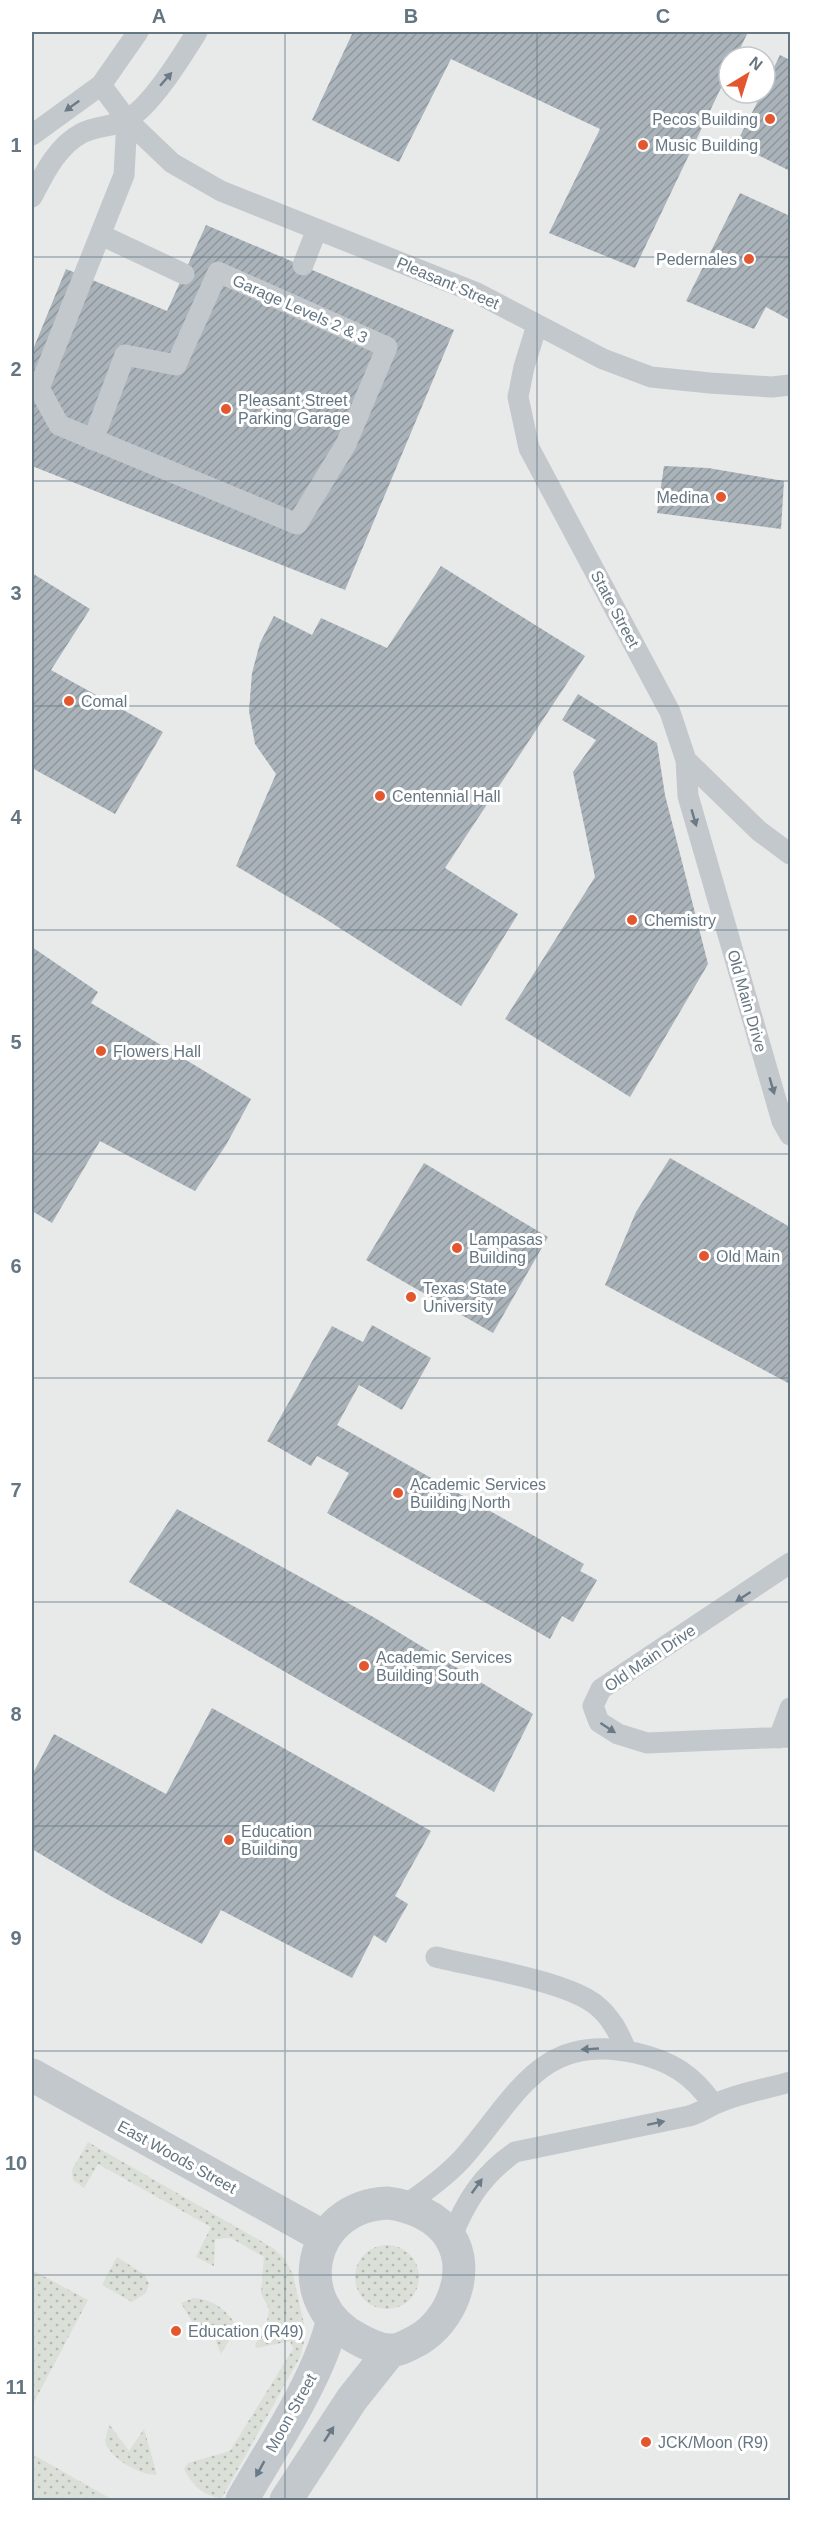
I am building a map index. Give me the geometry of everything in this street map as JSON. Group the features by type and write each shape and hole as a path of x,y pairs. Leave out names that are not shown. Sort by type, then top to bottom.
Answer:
{"street":[{"name":"East Woods Street","path":"32,2075 324,2237"},
{"path":"371,2204 405,2205 424,2214 451,2238 459,2277 454,2296 442,2319 427,2335 406,2347 392,2350 368,2345 332,2322 318,2293 316,2255 324,2237 340,2219 358,2208 371,2204"},
{"name":"Moon Street","path":"243,2500 312,2375 328,2339 332,2322"},
{"path":"286,2500 352,2399 376,2366 392,2350"}],"lane":[{"path":"32,135 101,85 138,32"},
{"path":"32,197 57,153 81,133 127,120 171,75 197,32"},
{"name":"Pleasant Street","path":"101,85 127,120 172,163 221,191 477,293 603,359 651,377 772,387 790,385"},
{"name":"Garage Levels 2 & 3","path":"93,440 125,355 176,365 218,272 387,347 346,444 297,524 93,440 59,425 39,388 124,175 127,120"},
{"path":"303,265 317,229"},
{"path":"101,235 184,274"},
{"name":"State Street","path":"537,325 524,367 518,397 529,448 670,712 686,760 759,831 790,854"},
{"name":"Old Main Drive","path":"686,760 688,796 782,1121 790,1135"},
{"name":"Old Main Drive","path":"785,1738 646,1743 618,1734 599,1722 592,1706 601,1689 790,1563"},
{"path":"785,1738 790,1708"},
{"path":"436,1957 561,1987 595,2004 616,2027 626,2050"},
{"path":"405,2205 443,2178 533,2072 566,2053 583,2049 626,2050 659,2058 682,2070 700,2085 714,2104"},
{"path":"451,2238 474,2189 497,2164 515,2152 703,2113 714,2104 790,2082"}],"shaded area":[{"name":"Texas State University","path":"32,32 790,32 790,2500 32,2500"},
{"path":"88,2142 273,2248 285,2259 293,2275 304,2324 304,2342 300,2357 222,2498 209,2495 199,2489 184,2469 188,2463 230,2451 293,2349 290,2341 257,2348 255,2346 267,2321 269,2309 261,2293 264,2257 231,2238 215,2239 214,2266 196,2257 211,2227 98,2164 84,2188 73,2180 72,2170"},
{"path":"381,2245 393,2245 410,2254 417,2265 419,2277 417,2289 410,2300 393,2309 381,2309 369,2304 360,2295 355,2283 355,2271 360,2259 369,2250"},
{"path":"117,2257 145,2275 149,2284 146,2293 132,2302 102,2285"},
{"path":"32,2270 88,2300 32,2406"},
{"path":"193,2298 206,2300 217,2306 235,2324 234,2332 221,2354 211,2329 197,2330 181,2303"},
{"path":"109,2424 129,2451 144,2429 157,2475 134,2469 113,2454 105,2441"},
{"path":"32,2454 113,2500 33,2500"}],"building":[{"name":"Music Building","path":"353,32 748,32 742,45 717,45 717,96 635,268 549,233 600,129 451,59 399,162 312,120"},
{"name":"Pecos Building","path":"780,55 790,60 790,171 736,144 756,105 777,105 777,61"},
{"name":"Pedernales","path":"740,193 790,216 790,320 766,307 754,329 686,301"},
{"name":"Pleasant Street Parking Garage","path":"206,225 454,330 345,590 32,466 32,352 66,269 167,311"},
{"name":"Medina","path":"664,466 708,468 784,481 781,529 657,513"},
{"name":"Centennial Hall","path":"441,566 585,656 445,868 518,914 461,1006 324,918 236,866 276,774 255,744 249,711 252,673 260,643 274,616 312,635 321,618 387,648"},
{"name":"Comal","path":"32,573 90,609 51,670 163,732 115,814 32,768"},
{"name":"Chemistry","path":"578,694 657,743 665,795 708,964 630,1097 505,1019 595,877 573,772 596,740 562,720"},
{"name":"Flowers Hall","path":"32,947 98,992 91,1003 251,1099 226,1145 195,1191 100,1141 52,1223 32,1211"},
{"name":"Old Main","path":"670,1158 790,1227 790,1384 605,1285 636,1212"},
{"name":"Lampasas Building","path":"424,1163 548,1237 493,1333 366,1260"},
{"name":"Academic Services Building North","path":"372,1325 431,1358 402,1410 359,1385 337,1425 584,1564 580,1571 597,1580 573,1622 562,1616 550,1639 327,1513 349,1473 317,1456 311,1466 267,1441 332,1326 363,1342"},
{"name":"Academic Services Building South","path":"177,1509 375,1618 533,1714 494,1792 129,1582"},
{"name":"Education Building","path":"212,1708 431,1831 395,1896 408,1904 386,1943 374,1935 352,1978 221,1910 202,1944 114,1898 32,1849 32,1775 54,1734 166,1794"}],"place":[{"name":"Pecos Building","path":"770,119"},
{"name":"Music Building","path":"643,145"},
{"name":"Pedernales","path":"749,259"},
{"name":"Pleasant Street Parking Garage","path":"226,409"},
{"name":"Medina","path":"721,497"},
{"name":"Comal","path":"69,701"},
{"name":"Centennial Hall","path":"380,796"},
{"name":"Chemistry","path":"632,920"},
{"name":"Flowers Hall","path":"101,1051"},
{"name":"Lampasas Building","path":"457,1248"},
{"name":"Old Main","path":"704,1256"},
{"name":"Texas State University","path":"411,1297"},
{"name":"Academic Services Building North","path":"398,1493"},
{"name":"Academic Services Building South","path":"364,1666"},
{"name":"Education Building","path":"229,1840"},
{"name":"Education (R49)","path":"176,2331"},
{"name":"JCK/Moon (R9)","path":"646,2442"}]}
